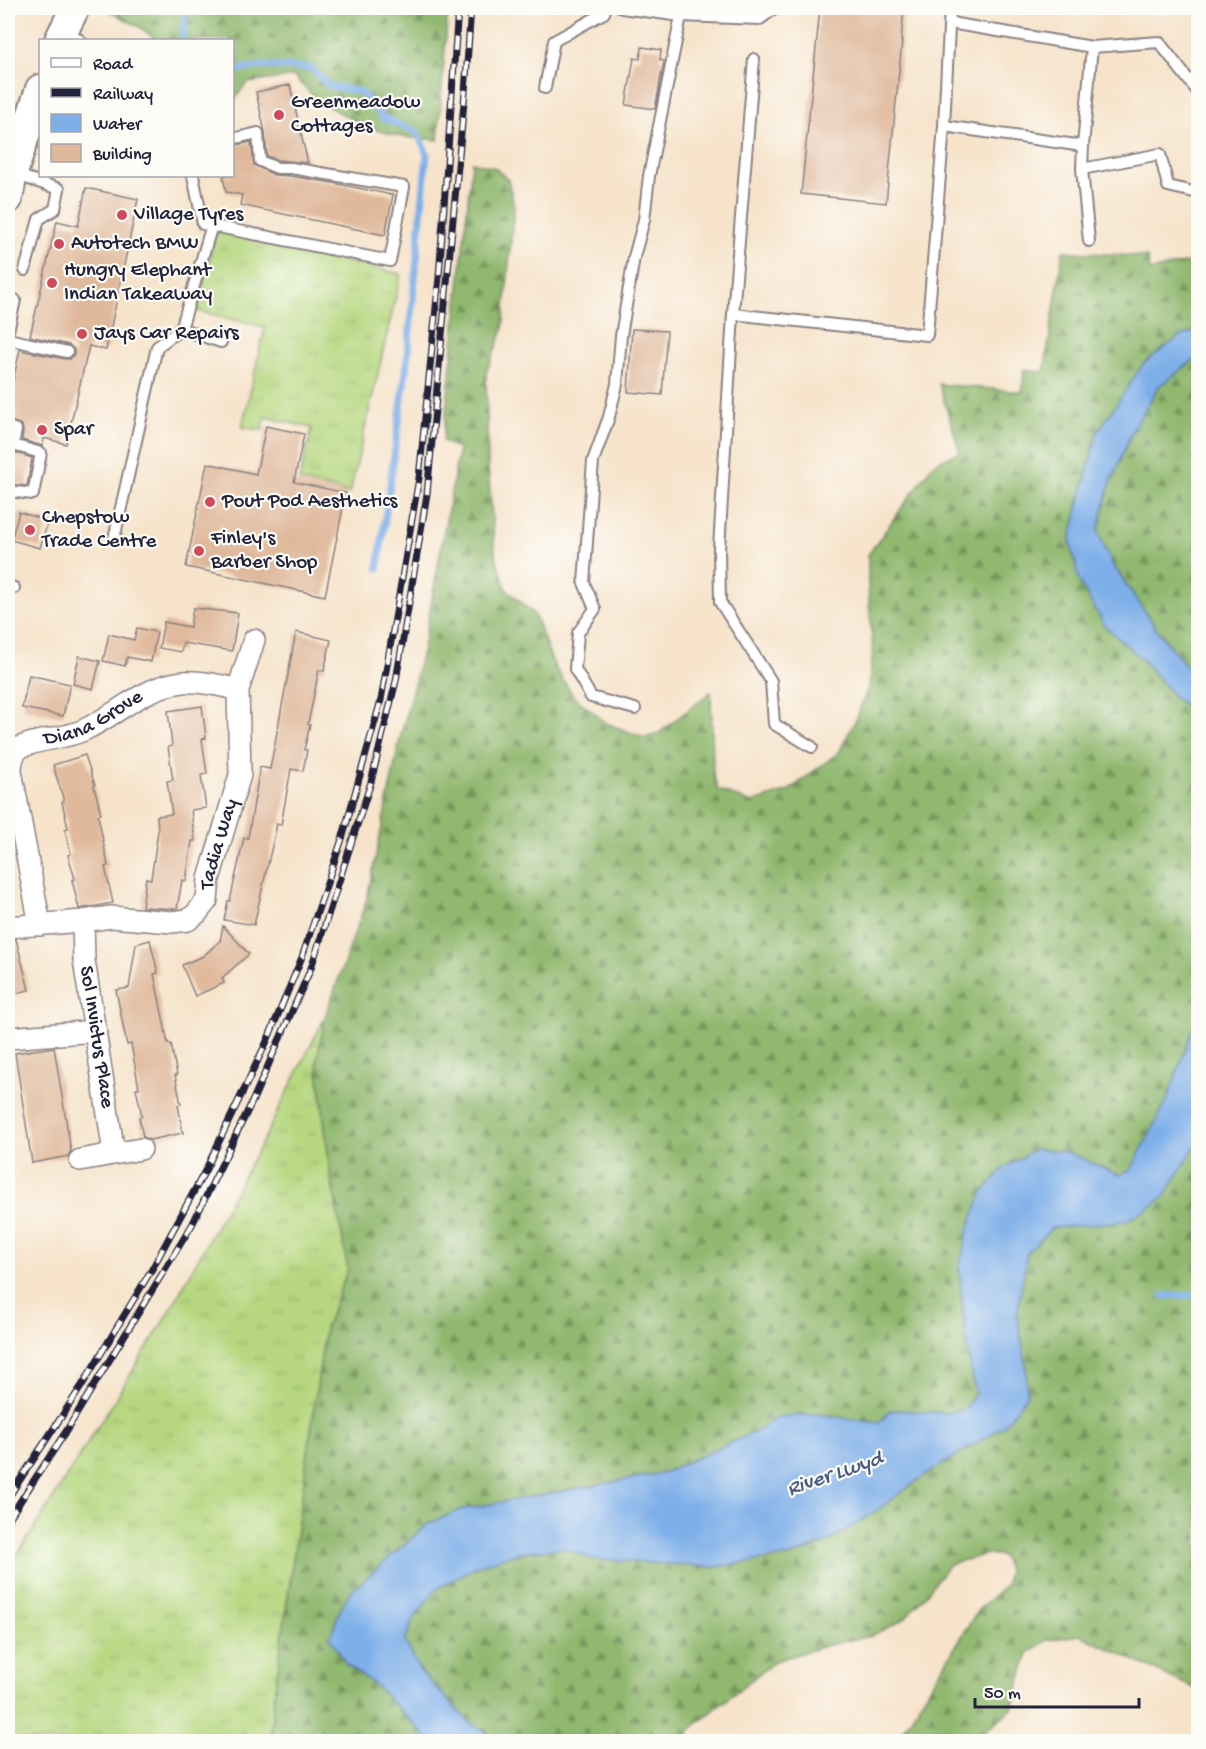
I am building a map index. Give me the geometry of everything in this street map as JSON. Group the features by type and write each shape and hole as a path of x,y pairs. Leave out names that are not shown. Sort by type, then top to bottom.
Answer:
{"main road":[{"path":"10,186 39,92"}],"street":[{"name":"Tadia Way","path":"8,927 83,921 111,916 172,922 188,920 197,913 207,900 212,870 240,775 238,690 254,640"},
{"name":"Diana Grove","path":"40,924 9,771 11,759 20,748 83,731 137,696 152,689 182,682 210,682 238,690"},
{"name":"Sol Invictus Place","path":"83,921 84,960 114,1154"},
{"path":"8,1038 96,1031"},
{"path":"80,1160 141,1149"}],"lane":[{"path":"545,88 554,41 604,13 605,8"},
{"path":"622,8 760,19 775,8"},
{"path":"733,314 927,335 944,126 950,8"},
{"path":"635,709 591,697 575,669 579,633 595,609 584,583 593,461 609,417 616,384 634,257 644,220 649,176 682,12"},
{"path":"950,23 1092,47 1159,42 1198,92"},
{"path":"1089,241 1082,169 1092,47"},
{"path":"754,59 733,314 719,549 720,602 771,681 774,723 812,747"},
{"path":"944,126 1083,146"},
{"path":"193,177 203,224 390,261 404,187 291,168 277,168 260,161 258,133 234,139"},
{"path":"1082,169 1160,154 1167,186 1198,193"},
{"path":"10,186 59,189 55,208 39,219 26,270"},
{"path":"114,539 157,347 181,328 212,225"},
{"path":"8,298 15,300 8,331"},
{"path":"181,328 221,342"},
{"path":"8,339 68,352"},
{"path":"8,427 16,430 13,445 41,453 33,494 8,491"}],"green space":[{"path":"104,8 448,8 438,140 402,137 369,128 319,102 294,76 247,83 234,100 234,39 155,39 140,27"},
{"path":"472,162 495,168 508,180 514,206 503,330 486,373 488,467 495,553 506,589 534,614 555,668 574,697 608,724 645,738 659,733 711,692 713,774 718,790 752,803 788,791 839,752 857,717 868,687 873,652 868,555 934,463 960,452 939,384 1022,392 1024,369 1044,372 1063,251 1147,257 1150,271 1198,260 1198,330 1179,337 1097,432 1070,541 1105,626 1141,658 1175,698 1198,714 1198,1014 1168,1098 1131,1170 1119,1175 1067,1152 959,1268 965,1332 975,1393 965,1409 947,1413 891,1410 879,1423 816,1414 778,1417 757,1431 663,1473 463,1509 428,1524 405,1546 346,1664 374,1684 431,1741 270,1742 274,1697 325,1329 348,1269 330,1171 317,1060 325,1017 367,899 400,739 423,648 459,449 443,441"},
{"path":"216,231 401,274 350,493 299,481 312,428 266,417 262,431 242,427 265,327 197,311"},
{"path":"1198,357 1198,680 1160,634 1111,562 1098,532 1109,487 1132,431 1159,386"},
{"path":"325,1017 317,1061 330,1171 348,1269 325,1329 274,1697 270,1741 8,1741 8,1570 167,1316 266,1135"},
{"path":"1198,1142 1198,1690 1080,1635 1047,1640 1028,1653 1012,1709 979,1735 968,1741 899,1741 978,1610 1006,1585 1008,1569 1002,1556 988,1554 949,1564 903,1620 873,1635 828,1645 775,1661 694,1726 681,1741 493,1741 488,1733 469,1722 420,1671 405,1641 413,1620 435,1590 475,1567 519,1552 564,1548 593,1559 715,1567 792,1556 829,1541 870,1515 925,1475 1004,1426 1026,1364 1017,1316 1026,1253 1052,1228 1077,1225 1185,1162"}],"water":[{"path":"1198,330 1198,357 1159,386 1132,431 1109,487 1098,532 1111,562 1160,634 1198,680 1198,714 1175,698 1141,658 1105,626 1080,583 1070,541 1097,433 1143,364 1179,337"},
{"name":"River Lwyd","path":"1198,1014 1198,1142 1165,1196 1146,1210 1125,1221 1052,1228 1027,1253 1017,1316 1026,1364 1027,1395 1004,1426 925,1475 870,1515 829,1541 792,1556 715,1567 592,1559 564,1548 519,1552 475,1567 435,1590 413,1620 405,1641 420,1671 469,1722 488,1733 493,1741 431,1741 374,1684 346,1664 330,1637 349,1593 428,1524 463,1509 663,1473 757,1431 778,1417 816,1414 879,1423 891,1410 947,1413 965,1409 975,1393 965,1332 959,1268 969,1227 983,1192 1004,1168 1035,1149 1067,1152 1119,1175 1131,1170 1168,1098"}],"building":[{"path":"820,8 904,8 886,203 801,194"},
{"path":"642,47 661,50 660,60 664,61 655,109 626,105 634,58 640,59"},
{"name":"Greenmeadow Cottages","path":"290,85 308,163 278,160 267,156 265,132 256,92"},
{"path":"251,142 254,165 274,175 333,183 393,195 385,235 240,205 242,195 226,192 223,177 234,177 234,146"},
{"path":"86,188 138,199 106,350 89,346 66,444 44,438 43,446 22,440 22,425 8,420 8,401 20,350 65,359 70,359 74,354 74,349 69,345 30,336 57,221 78,226"},
{"path":"632,329 667,331 662,395 628,392"},
{"path":"266,426 304,434 294,482 346,493 325,596 186,567 207,463 256,474"},
{"path":"8,450 32,458 27,486 8,484"},
{"path":"19,512 48,521 40,548 11,540"},
{"path":"193,608 238,613 232,651 183,643 181,652 159,648 164,622 190,627"},
{"path":"137,628 157,632 151,662 127,657 125,666 103,661 109,634 134,640"},
{"path":"296,632 331,640 324,671 319,670 308,724 310,725 304,750 307,750 303,771 291,769 281,825 277,824 254,925 224,920 244,838 248,838 260,767 270,769"},
{"path":"79,656 100,661 93,689 73,684"},
{"path":"29,675 70,684 63,716 22,708"},
{"path":"202,706 206,738 202,739 207,774 201,775 206,808 191,810 195,841 192,841 186,881 182,880 177,909 142,907 146,878 151,879 158,831 157,816 172,814 167,781 173,780 168,747 172,746 168,711"},
{"path":"85,755 101,814 98,815 108,866 105,867 113,903 79,909 72,880 75,879 68,855 71,854 65,829 68,828 62,802 64,801 53,765"},
{"path":"223,926 249,954 222,978 224,983 195,996 182,965 203,956 220,941"},
{"path":"16,939 29,990 8,995 8,940"},
{"path":"150,940 158,973 154,974 168,1044 171,1044 177,1075 175,1075 181,1104 178,1105 183,1133 150,1140 143,1137 139,1117 142,1116 136,1088 139,1088 131,1044 127,1045 116,990 129,988 136,944"},
{"path":"54,1047 71,1151 68,1156 32,1163 15,1053"}],"waterway":[{"path":"182,39 186,8"},
{"path":"234,70 266,66 311,68 329,86 361,92 383,118 417,132 427,154 406,371 378,568"},
{"path":"1163,1296 1198,1295"}],"railway":[{"path":"8,1498 81,1387 152,1269 206,1169 268,1039 302,957 343,836 381,700 419,478 439,277 458,8"},
{"path":"8,1520 65,1433 192,1225 252,1102 311,968 371,782 396,681 427,494 471,8"}],"place":[{"name":"Greenmeadow Cottages","path":"279,115"},
{"name":"Village Tyres","path":"122,215"},
{"name":"Autotech BMW","path":"59,244"},
{"name":"Hungry Elephant Indian Takeaway","path":"52,283"},
{"name":"Jays Car Repairs","path":"82,334"},
{"name":"Spar","path":"42,430"},
{"name":"Pout Pod Aesthetics","path":"210,502"},
{"name":"Chepstow Trade Centre","path":"30,530"},
{"name":"Finley's Barber Shop","path":"199,551"}]}
